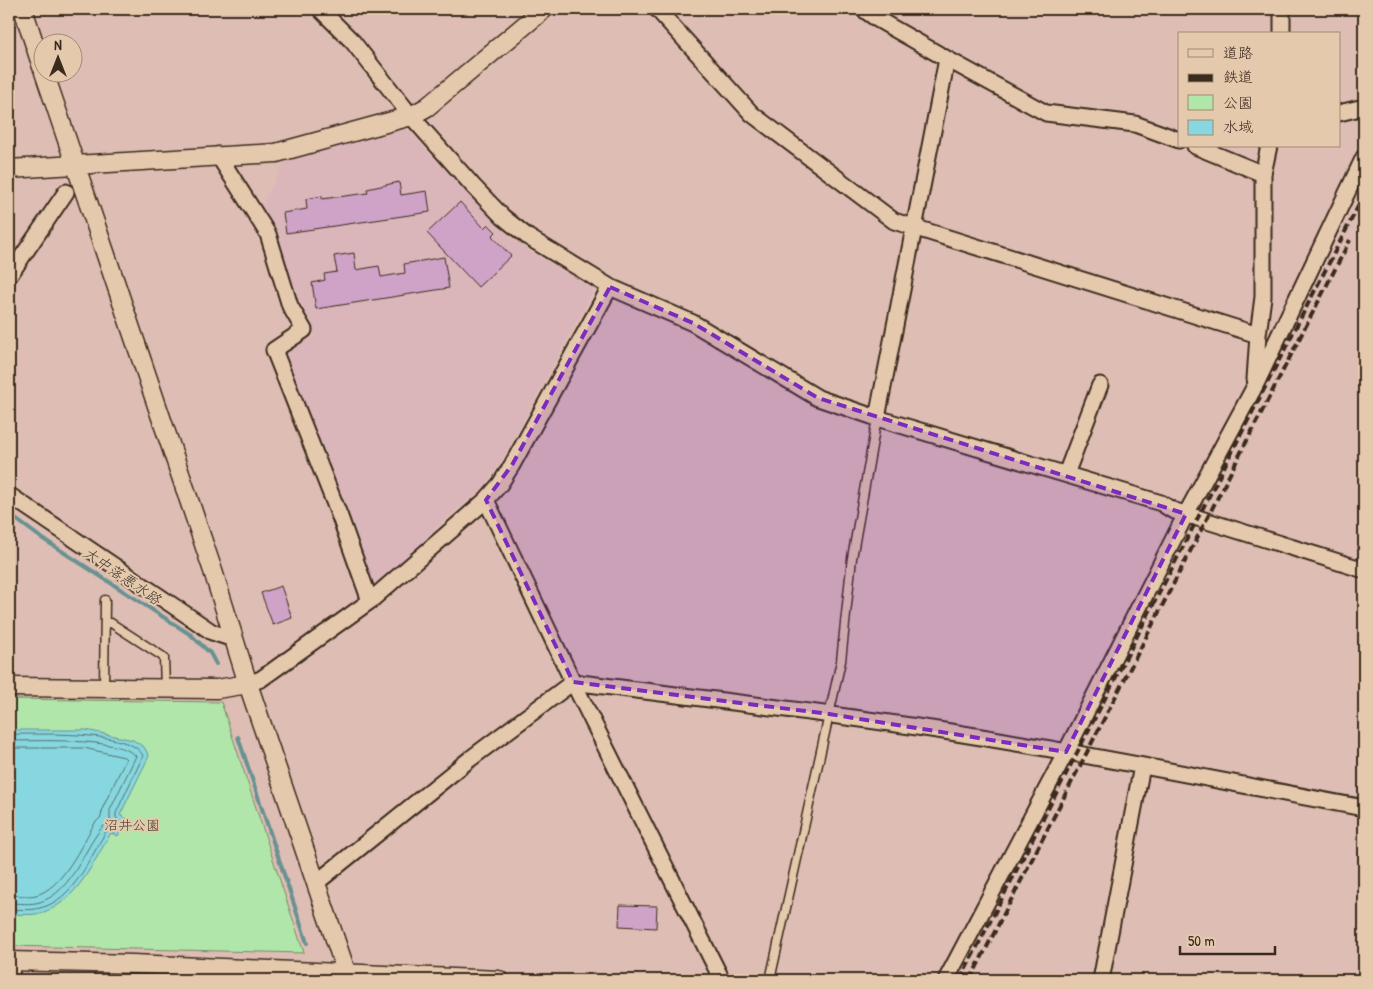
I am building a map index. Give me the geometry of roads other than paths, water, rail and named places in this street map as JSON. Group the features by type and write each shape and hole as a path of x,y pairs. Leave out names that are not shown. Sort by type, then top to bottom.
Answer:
{"street":[{"path":"24,9 32,35"},
{"path":"320,9 352,42 411,116 474,188 516,228 610,287 694,323 818,398 877,418 1161,503 1172,510 1364,570"},
{"path":"9,169 276,153 411,116 427,106 544,9"},
{"path":"657,9 752,114 878,211 894,221 1258,335"},
{"path":"863,9 947,59 1046,113 1135,124 1178,140"},
{"path":"1282,9 1282,32"},
{"path":"877,418 947,59"},
{"path":"47,82 347,976"},
{"path":"1340,113 1364,107"},
{"path":"1200,148 1263,174"},
{"path":"1255,386 1258,335 1263,297 1263,174 1269,148"},
{"path":"218,155 268,234 290,306 304,330 274,350 340,516 370,601"},
{"path":"946,980 1066,752 1186,514 1255,386 1364,158"},
{"path":"9,276 66,192"},
{"path":"9,687 217,689 248,684 261,679 370,601 486,500 500,484 512,465 610,287"},
{"path":"1066,474 1100,385"},
{"path":"9,496 212,632 233,639"},
{"path":"486,500 573,682 722,980"},
{"path":"316,883 470,759 573,682 829,714 1066,752 1364,808"},
{"path":"1100,980 1142,766"},
{"path":"11,980 10,961 133,964 347,976 499,980"}],"lane":[{"path":"770,980 841,660 852,558 877,418"},
{"path":"104,688 105,600"},
{"path":"105,623 111,623 164,658 165,688"}],"water":[{"path":"9,730 86,730 133,740 144,747 149,756 120,815 127,819 118,836 111,833 84,879 66,899 56,907 35,914 9,914"}],"waterway":[{"name":"大中落悪水路","path":"9,514 40,537 191,635 210,653 216,664"},
{"name":"大中落悪水路","path":"238,737 307,943"}],"railway":[{"path":"960,980 1364,195"},
{"path":"970,980 1350,240"}],"park label":[{"name":"沼井公園","path":"132,825"}]}
